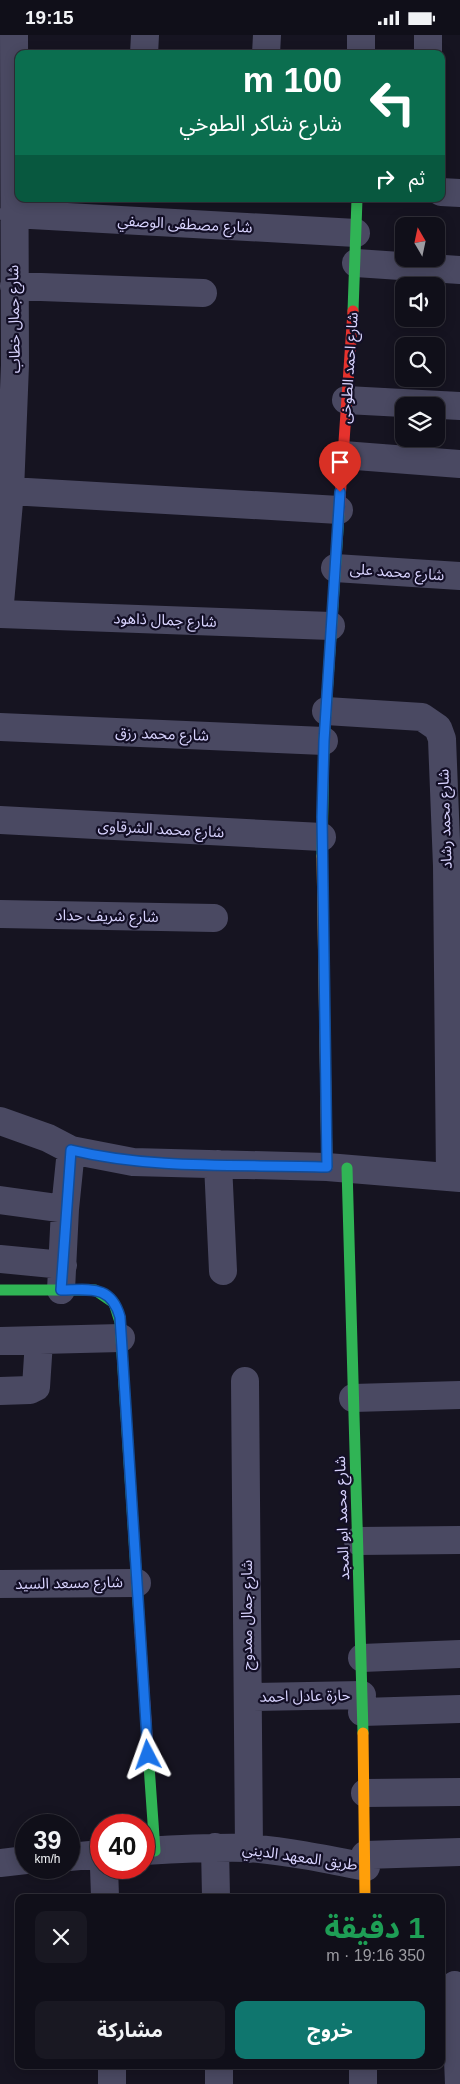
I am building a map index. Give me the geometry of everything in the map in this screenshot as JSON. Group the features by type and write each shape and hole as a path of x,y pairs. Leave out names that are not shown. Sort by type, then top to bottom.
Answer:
{"street":[{"name":"شارع جمال خطاب","path":"14,35 15,84"},
{"path":"144,50 145,35"},
{"path":"266,50 267,35"},
{"path":"361,35 361,50"},
{"path":"428,35 428,50"},
{"name":"شارع جمال خطاب","path":"0,603 3,543 10,491 6,443 9,291 7,166 15,138"},
{"path":"445,192 460,193"},
{"name":"شارع احمد الطوخى","path":"337,1167 322,837 324,741 356,263 357,202"},
{"name":"شارع مصطفى الوصفي","path":"9,218 356,233"},
{"path":"356,263 460,270"},
{"path":"9,291 203,293"},
{"path":"346,400 460,406"},
{"path":"343,455 460,464"},
{"path":"10,491 339,510"},
{"name":"شارع محمد على","path":"335,568 460,576"},
{"name":"شارع جمال ذاهود","path":"0,614 331,626"},
{"name":"شارع محمد رشاد","path":"326,711 422,717 438,729 442,739 453,867 455,1177"},
{"name":"شارع محمد رزق","path":"0,727 324,741"},
{"name":"شارع محمد الشرقاوى","path":"0,820 322,837"},
{"name":"شارع شريف حداد","path":"0,914 214,918"},
{"path":"0,1121 48,1138 71,1150 133,1161 337,1167 455,1177"},
{"path":"62,1278 65,1209 71,1150"},
{"path":"218,1164 224,1271"},
{"name":"شارع محمد ابو المجد","path":"337,1167 353,1398 362,1658 365,1894"},
{"path":"0,1199 65,1209"},
{"path":"0,1259 108,1294 116,1304 121,1338 137,1583 147,1814"},
{"path":"0,1290 62,1278"},
{"path":"0,1341 121,1338"},
{"path":"0,1391 30,1390 36,1387 39,1341"},
{"name":"شارع جمال ممدوح","path":"245,1381 249,1849"},
{"path":"353,1398 460,1395"},
{"path":"358,1541 460,1540"},
{"name":"شارع مسعد السيد","path":"0,1584 137,1583"},
{"path":"362,1658 460,1654"},
{"name":"حارة عادل احمد","path":"248,1697 460,1709"},
{"path":"365,1793 460,1792"},
{"path":"215,1847 216,1894"},
{"name":"طريق المعهد الديني","path":"155,1851 215,1847 365,1861 460,1852"},
{"path":"0,1863 15,1861"},
{"path":"104,1879 105,1894"},
{"path":"452,1984 459,2084"},
{"path":"112,2069 112,2084"},
{"path":"219,2069 219,2084"},
{"path":"363,2069 363,2084"}],"traffic: fast":[{"path":"353,311 357,202"},
{"path":"322,856 324,741 339,514"},
{"path":"347,1168 363,1733"},
{"path":"0,1290 95,1290 114,1303 120,1322 140,1632"},
{"path":"148,1751 152,1814"}],"traffic: slow":[{"path":"322,856 327,1167"},
{"path":"363,1733 365,1894"}],"traffic: jam":[{"path":"339,514 353,311"},
{"path":"140,1632 148,1751"}],"route":[{"path":"148,1755 120,1317 116,1304 108,1294 95,1290 61,1290 65,1209 71,1150 104,1158 167,1164 327,1167 322,817 324,741 340,492"}]}
